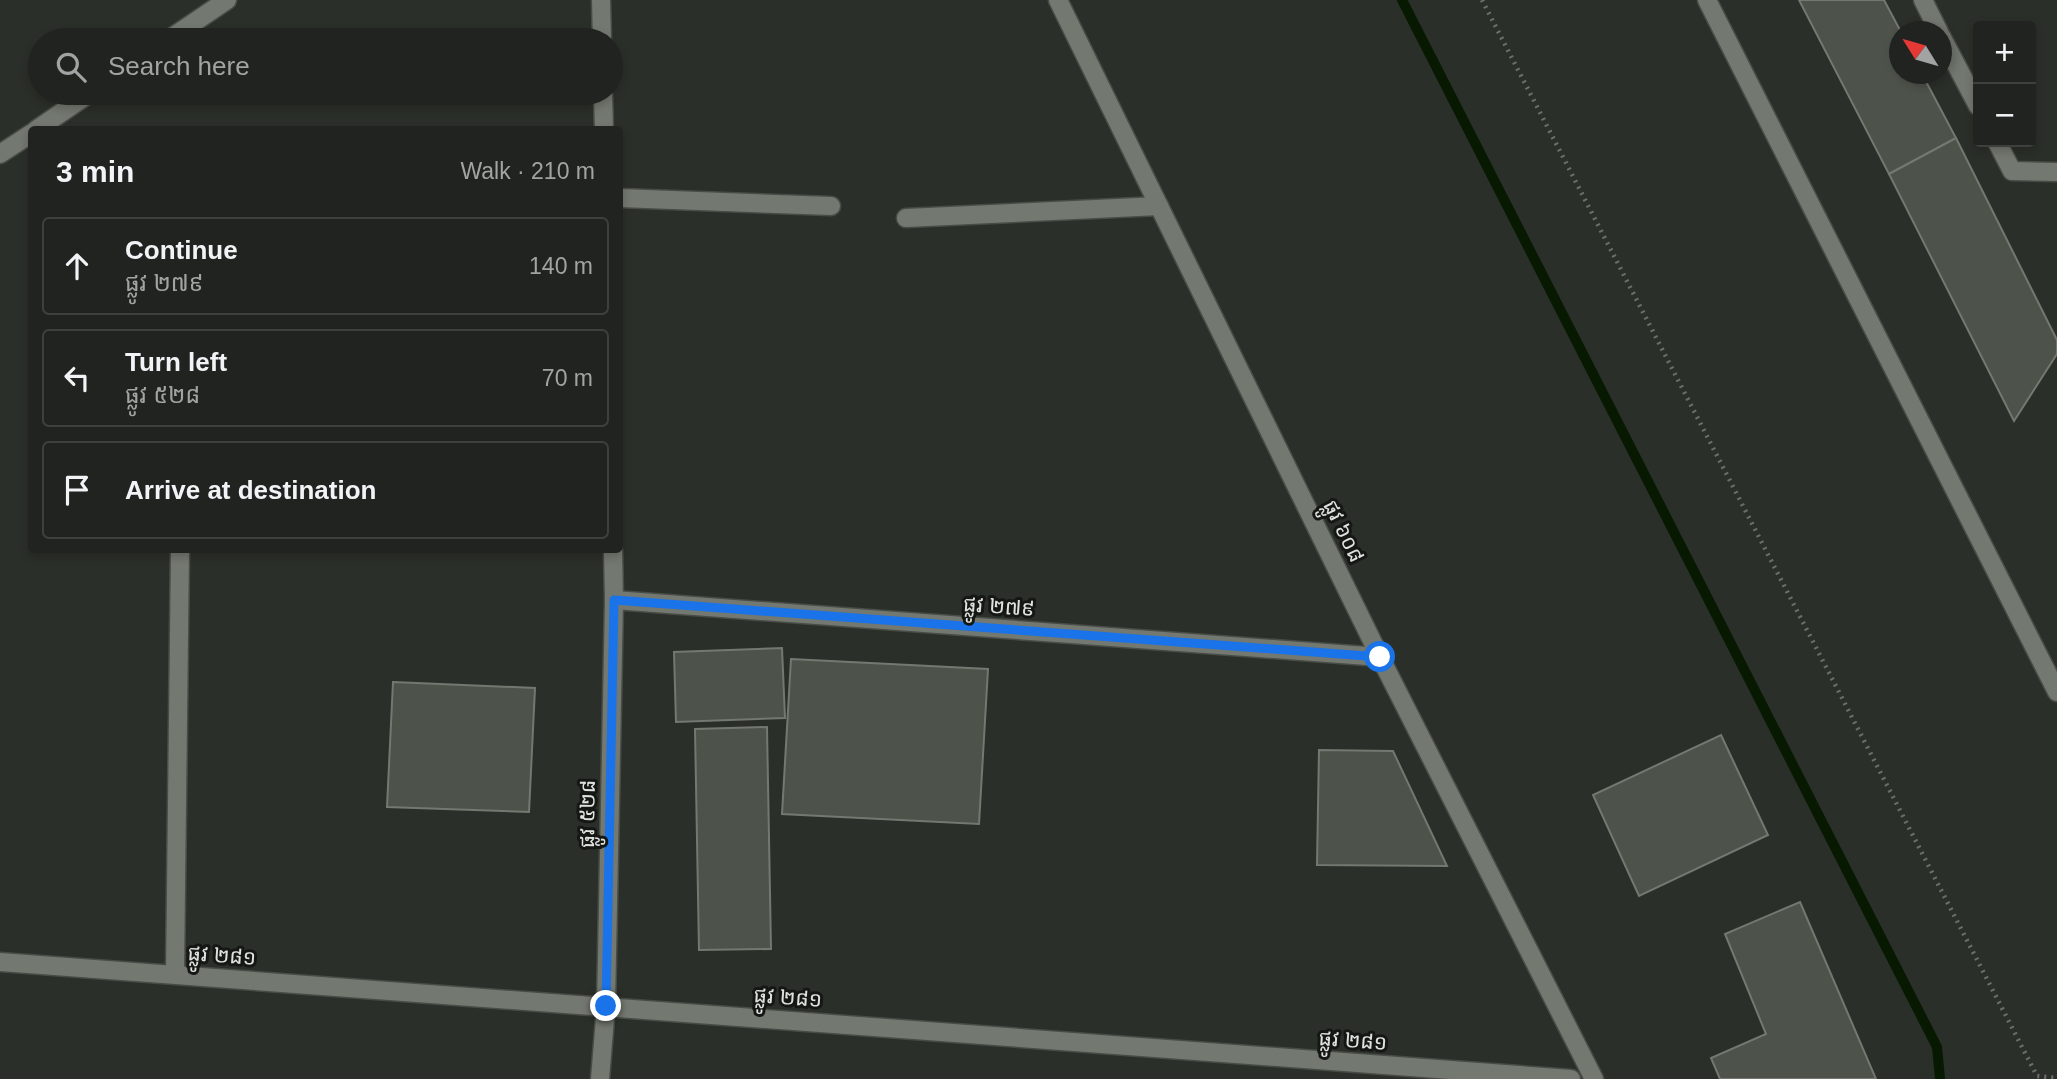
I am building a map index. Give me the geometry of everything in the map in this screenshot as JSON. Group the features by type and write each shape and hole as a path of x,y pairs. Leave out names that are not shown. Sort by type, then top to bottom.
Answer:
{"street":[{"path":"186,28 227,0"},
{"path":"601,0 602,28"},
{"name":"ផ្លូវ ៦០៨","path":"1058,0 1380,657 1594,1079"},
{"path":"1707,0 2057,692"},
{"path":"1923,0 1934,21"},
{"path":"1952,57 1973,97"},
{"path":"42,126 72,105"},
{"path":"603,105 604,126"},
{"path":"0,154 28,136"},
{"path":"2000,147 2012,171 2057,172"},
{"path":"623,198 831,206"},
{"path":"905,218 1159,206"},
{"path":"175,974 180,553"},
{"name":"ផ្លូវ ៥២៨","path":"600,1079 606,1006 613,553"},
{"name":"ផ្លូវ ២៧៩","path":"614,600 1380,657"},
{"name":"ផ្លូវ ២៨១","path":"0,962 1572,1079"}],"path":[{"path":"1482,0 2037,1076 2057,1078"}],"building":[{"path":"1799,0 1884,0 1895,21 1889,21 1889,84 1927,84 1956,138 1889,174"},
{"path":"1956,138 2057,340 2057,354 2014,421 1889,174"},
{"path":"782,648 785,718 676,722 674,652"},
{"path":"791,659 988,669 979,824 782,814"},
{"path":"393,682 535,688 529,812 387,807"},
{"path":"767,727 771,949 699,950 695,729"},
{"path":"1721,735 1768,835 1639,896 1593,795"},
{"path":"1319,750 1393,751 1447,866 1317,865"},
{"path":"1800,902 1876,1079 1720,1079 1711,1058 1766,1034 1725,934"}],"waterway":[{"path":"1402,0 1937,1047 1940,1079"}],"route":[{"path":"606,1006 614,600 1380,657"}]}
